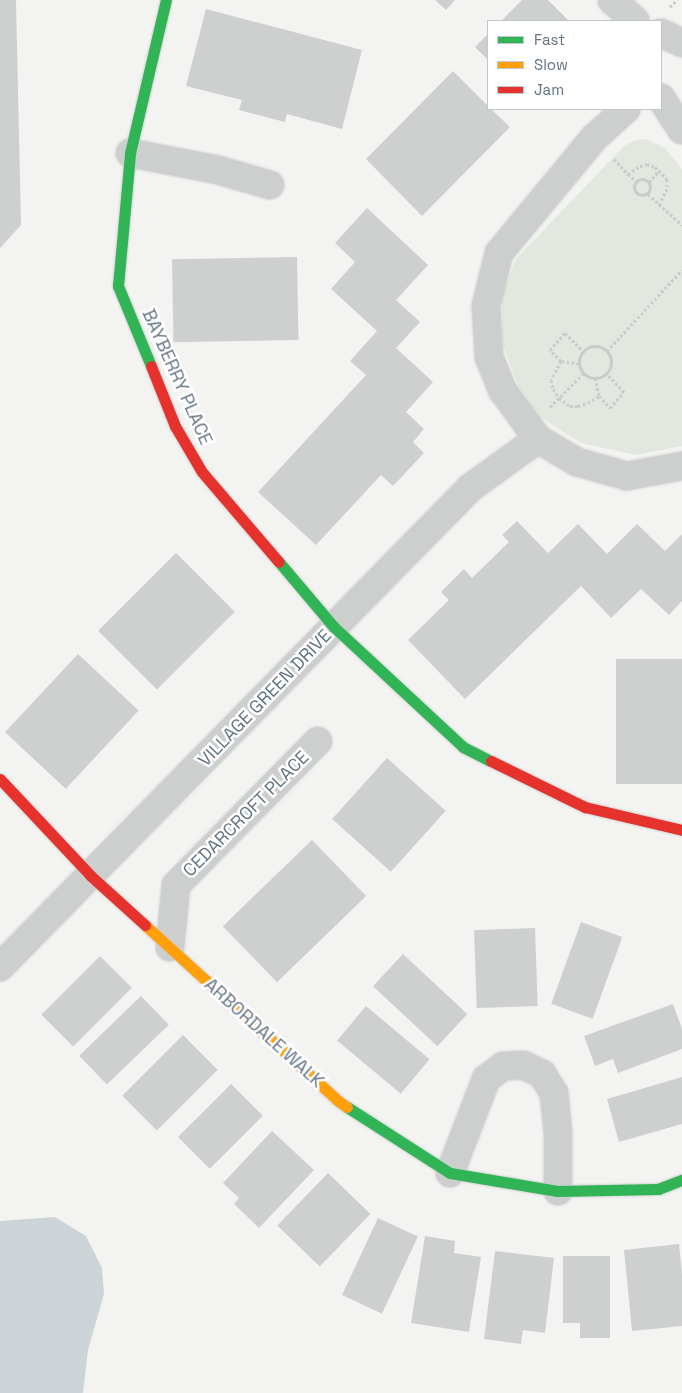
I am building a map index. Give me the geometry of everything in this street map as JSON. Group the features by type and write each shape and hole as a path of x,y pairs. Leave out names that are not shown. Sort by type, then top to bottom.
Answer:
{"street":[{"name":"BAYBERRY PLACE","path":"166,0 130,154 118,286 175,426 202,472 334,627 463,747 585,807 682,830"},
{"path":"612,0 632,20"},
{"path":"662,33 682,43"},
{"path":"662,100 682,130"},
{"path":"625,110 594,138 499,253 486,306 489,357 503,391 534,433 577,462 627,476 682,466"},
{"path":"130,154 218,170 270,185"},
{"name":"VILLAGE GREEN DRIVE","path":"0,967 470,488 534,433"},
{"name":"CEDARCROFT PLACE","path":"170,947 176,885 318,741"},
{"name":"ARBORDALE WALK","path":"0,779 91,876 337,1100 450,1174 558,1191 658,1189 682,1180"},
{"path":"450,1174 486,1078 503,1066 523,1065 542,1074 554,1093 558,1134 558,1191"}],"path":[{"path":"594,138 636,181"},
{"path":"628,174 647,164 659,171 667,179 667,189 659,205"},
{"path":"649,182 659,171"},
{"path":"643,179 649,182 651,188 648,194 641,196 636,193 634,186 636,181 643,179"},
{"path":"648,194 682,225"},
{"path":"607,351 682,270"},
{"path":"579,363 562,361 550,350 565,333 583,351"},
{"path":"595,346 607,351 611,363 606,373 595,378 584,373 579,363 583,351 595,346"},
{"path":"562,361 551,380 553,389 560,398 570,406 578,406 588,403 599,396"},
{"path":"534,433 560,398 584,373"},
{"path":"595,378 599,396 610,408 624,392 606,373"}],"shaded area":[{"path":"646,139 665,148 682,169 682,446 636,455 581,443 540,417 518,385 502,342 502,296 516,259 624,146 633,141"},
{"path":"55,1217 86,1236 102,1268 104,1294 88,1350 83,1393 0,1393 0,1221"}],"building":[{"path":"0,0 16,0 21,225 0,248"},
{"path":"435,0 455,0 446,10"},
{"path":"522,0 548,0 568,20 502,20"},
{"path":"206,9 362,50 342,129 287,114 285,122 239,110 242,100 186,86"},
{"path":"487,35 487,59 475,47"},
{"path":"453,71 487,105 487,110 492,110 510,127 422,216 366,159"},
{"path":"367,208 428,265 396,300 420,322 396,348 433,382 406,412 424,429 413,442 424,453 393,486 381,475 316,545 258,492 366,375 350,361 377,331 331,289 355,262 335,243"},
{"path":"297,257 298,340 173,342 172,259"},
{"path":"517,521 548,553 578,524 607,554 637,524 665,551 682,534 682,601 669,615 641,589 611,618 581,586 465,699 408,640 449,600 441,592 464,569 472,578 509,542 502,535"},
{"path":"176,553 235,612 157,689 98,631"},
{"path":"78,654 139,711 66,789 5,732"},
{"path":"616,659 682,659 682,784 616,784"},
{"path":"387,758 446,811 391,872 332,819"},
{"path":"312,840 366,896 277,982 223,926"},
{"path":"581,922 622,937 593,1019 551,1004"},
{"path":"535,928 538,1006 477,1008 474,930"},
{"path":"403,954 467,1014 437,1046 373,986"},
{"path":"100,956 132,988 73,1047 41,1015"},
{"path":"141,996 169,1025 107,1085 79,1056"},
{"path":"673,1004 682,1029 682,1049 618,1073 613,1059 595,1066 584,1036"},
{"path":"366,1006 430,1059 401,1094 337,1040"},
{"path":"183,1035 218,1070 157,1130 122,1096"},
{"path":"682,1077 682,1124 619,1142 607,1099"},
{"path":"231,1084 263,1116 210,1169 178,1137"},
{"path":"272,1131 314,1170 259,1228 234,1204 239,1198 223,1183"},
{"path":"328,1173 370,1214 320,1266 277,1226"},
{"path":"378,1218 418,1237 382,1314 342,1295"},
{"path":"425,1236 455,1241 454,1253 481,1257 469,1332 411,1323"},
{"path":"679,1244 682,1274 682,1326 632,1331 624,1250"},
{"path":"495,1251 554,1258 545,1333 523,1330 521,1344 484,1339"},
{"path":"563,1256 610,1256 610,1338 580,1338 580,1323 563,1323"}],"traffic: fast":[{"path":"151,366 118,286 130,153 166,0"},
{"path":"279,562 334,627 463,747 491,761"},
{"path":"347,1107 450,1173 558,1191 658,1189 682,1180"}],"traffic: slow":[{"path":"145,925 347,1107"}],"traffic: jam":[{"path":"151,366 175,426 202,472 279,562"},
{"path":"491,761 585,807 682,830"},
{"path":"0,779 91,876 145,925"}]}
